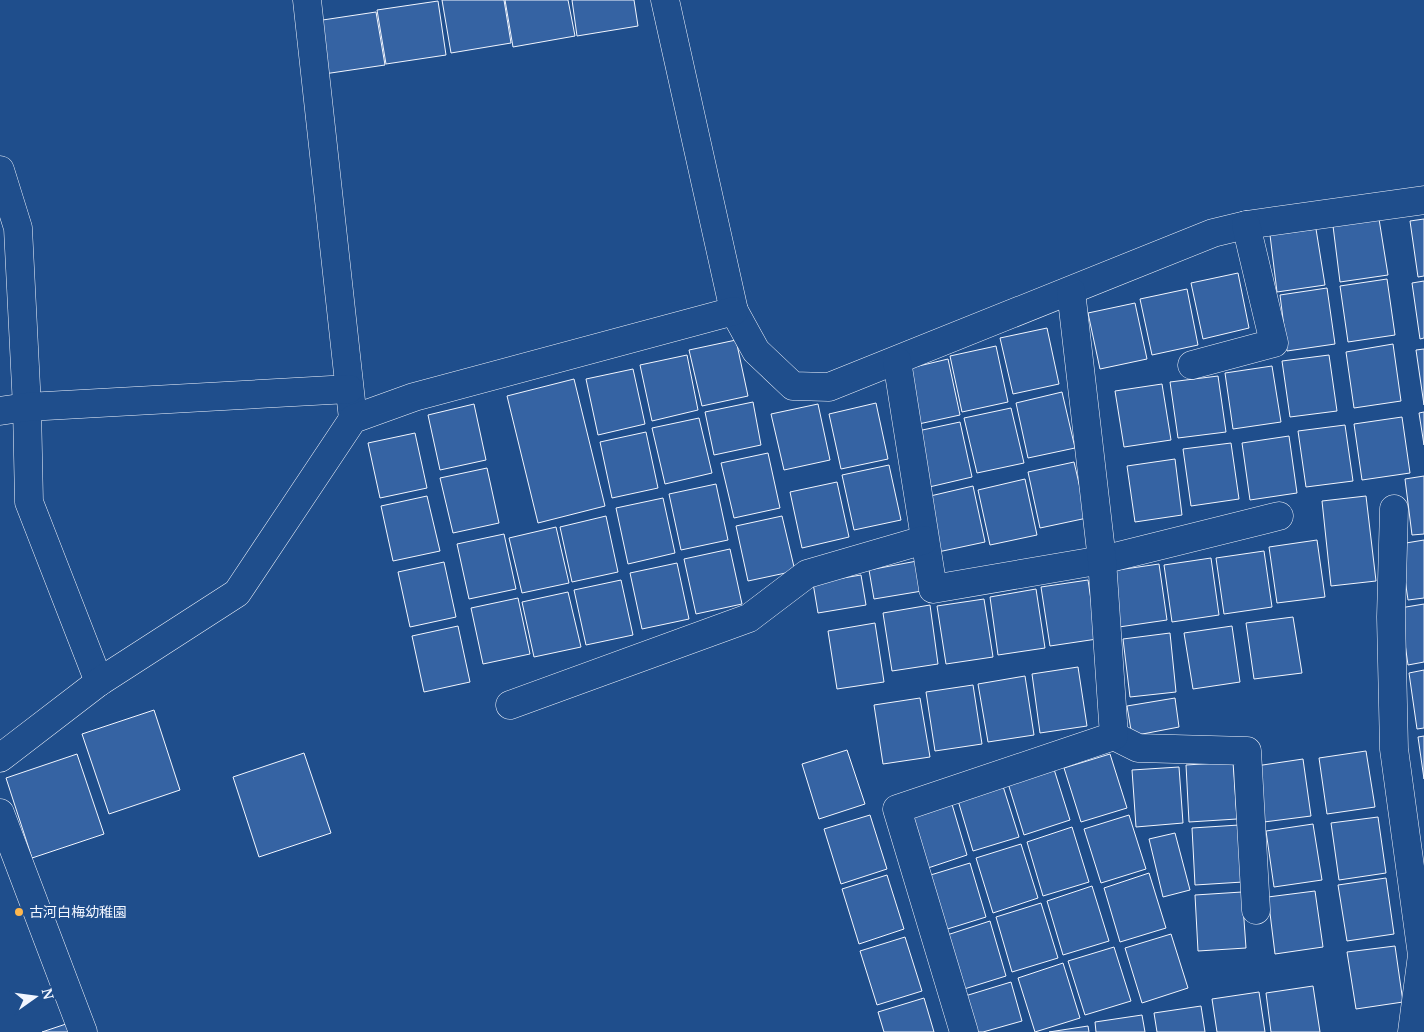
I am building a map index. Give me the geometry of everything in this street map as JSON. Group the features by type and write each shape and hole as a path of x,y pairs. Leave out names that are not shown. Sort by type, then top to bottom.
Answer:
{"street":[{"path":"308,0 353,419"},
{"path":"665,0 734,311 756,351 793,386 829,388 1213,233 1246,225 1424,200"},
{"path":"0,170 18,228 27,407 29,502 99,682"},
{"path":"1192,365 1274,343 1246,225"},
{"path":"1071,291 1102,560 1114,736"},
{"path":"0,758 99,682 237,593 353,419 414,397 734,311"},
{"path":"896,361 933,589 1102,560 1279,516"},
{"path":"0,411 27,407 349,388"},
{"path":"1394,508 1391,617 1394,749 1422,955 1412,1032"},
{"path":"510,705 749,618 807,574 924,540"},
{"path":"964,1032 897,809 1114,736 1138,748 1248,751 1256,910"},
{"path":"0,813 83,1032"}],"building":[{"path":"442,0 504,0 511,43 451,53"},
{"path":"505,0 568,0 575,36 513,47"},
{"path":"572,0 634,0 638,26 577,36"},
{"path":"438,1 446,55 386,64 377,10"},
{"path":"376,12 385,65 324,74 316,21"},
{"path":"1379,219 1388,275 1340,282 1333,226"},
{"path":"1424,219 1424,276 1418,277 1410,221"},
{"path":"1316,229 1325,285 1277,292 1270,235"},
{"path":"1238,273 1249,328 1203,339 1191,283"},
{"path":"1387,279 1395,335 1348,342 1340,286"},
{"path":"1424,281 1424,338 1420,339 1412,283"},
{"path":"1327,288 1335,344 1287,351 1280,295"},
{"path":"1187,289 1198,345 1152,355 1140,299"},
{"path":"1135,303 1147,359 1100,369 1088,313"},
{"path":"1047,328 1059,384 1013,394 1000,338"},
{"path":"736,340 748,396 702,406 689,350"},
{"path":"1393,344 1401,401 1354,408 1346,352"},
{"path":"996,346 1008,402 962,412 950,356"},
{"path":"1424,349 1424,405 1416,350"},
{"path":"687,355 698,410 652,421 640,365"},
{"path":"1329,355 1337,411 1290,417 1282,361"},
{"path":"948,359 960,415 914,425 902,370"},
{"path":"1272,366 1281,422 1233,429 1225,373"},
{"path":"633,369 645,424 598,435 586,379"},
{"path":"1218,376 1226,432 1178,438 1170,382"},
{"path":"574,379 605,506 538,523 507,396"},
{"path":"1162,384 1171,440 1124,447 1115,391"},
{"path":"1062,392 1075,448 1028,458 1016,403"},
{"path":"753,402 761,445 714,455 705,412"},
{"path":"876,403 888,459 841,469 829,414"},
{"path":"474,404 486,460 440,470 428,415"},
{"path":"818,404 830,460 784,470 771,414"},
{"path":"1011,408 1024,463 977,473 964,418"},
{"path":"1424,412 1424,445 1419,413"},
{"path":"1402,417 1410,473 1362,480 1354,424"},
{"path":"699,418 712,473 665,484 652,428"},
{"path":"960,422 972,477 925,488 913,432"},
{"path":"1345,425 1353,481 1306,487 1298,431"},
{"path":"646,432 658,488 612,498 600,442"},
{"path":"415,433 427,488 380,498 368,443"},
{"path":"1289,436 1297,493 1250,500 1242,443"},
{"path":"1231,443 1239,499 1191,506 1183,449"},
{"path":"768,453 780,508 734,518 721,463"},
{"path":"1175,459 1182,515 1135,522 1127,466"},
{"path":"1074,462 1087,518 1040,528 1028,472"},
{"path":"889,465 901,520 854,530 842,475"},
{"path":"487,468 499,523 453,533 440,478"},
{"path":"1424,476 1424,534 1412,535 1405,479"},
{"path":"1025,479 1037,535 990,545 978,490"},
{"path":"837,482 849,537 802,548 790,492"},
{"path":"716,484 728,540 681,550 669,494"},
{"path":"973,486 985,542 938,552 926,497"},
{"path":"427,496 440,551 393,561 381,506"},
{"path":"1366,496 1376,581 1331,586 1322,501"},
{"path":"663,498 675,553 628,564 616,508"},
{"path":"606,516 618,572 572,582 560,527"},
{"path":"782,516 795,571 748,581 736,526"},
{"path":"556,527 569,583 522,593 509,538"},
{"path":"504,534 516,589 469,599 457,544"},
{"path":"1317,540 1325,597 1277,603 1269,547"},
{"path":"1424,540 1424,598 1408,600 1400,544"},
{"path":"730,549 742,604 696,614 684,559"},
{"path":"1264,551 1272,607 1224,614 1216,558"},
{"path":"1211,558 1219,615 1172,622 1164,565"},
{"path":"917,561 922,591 874,599 869,570"},
{"path":"444,562 456,617 410,627 398,572"},
{"path":"677,563 689,619 642,629 630,573"},
{"path":"1159,564 1167,620 1119,627 1111,571"},
{"path":"861,575 866,605 818,613 813,583"},
{"path":"621,580 633,635 586,645 574,590"},
{"path":"1088,580 1097,639 1050,646 1041,587"},
{"path":"1036,589 1045,648 998,655 990,597"},
{"path":"568,592 581,647 534,657 522,602"},
{"path":"518,598 530,654 483,664 471,608"},
{"path":"984,599 993,657 946,664 937,606"},
{"path":"1424,604 1424,662 1408,665 1400,608"},
{"path":"930,605 938,664 892,671 883,613"},
{"path":"1293,617 1302,673 1254,679 1246,623"},
{"path":"875,623 884,682 837,689 828,631"},
{"path":"458,626 470,682 424,692 412,636"},
{"path":"1232,626 1240,682 1193,689 1184,633"},
{"path":"1170,633 1176,692 1130,697 1123,639"},
{"path":"1078,667 1087,726 1040,733 1032,674"},
{"path":"1424,670 1424,728 1417,729 1409,673"},
{"path":"1025,676 1034,735 988,742 978,684"},
{"path":"973,685 982,744 935,751 926,692"},
{"path":"920,698 930,757 883,764 874,705"},
{"path":"1175,698 1179,727 1132,736 1127,706"},
{"path":"154,710 180,790 109,814 82,734"},
{"path":"1424,736 1424,779 1418,737"},
{"path":"847,750 865,804 819,819 802,764"},
{"path":"1366,751 1375,807 1327,814 1319,758"},
{"path":"304,753 331,833 259,857 233,777"},
{"path":"77,754 104,834 32,858 6,778"},
{"path":"1110,754 1127,808 1081,822 1064,768"},
{"path":"1303,759 1311,816 1264,822 1256,766"},
{"path":"1233,762 1237,819 1189,822 1186,765"},
{"path":"1053,766 1070,820 1024,835 1007,780"},
{"path":"1179,767 1183,823 1136,827 1132,770"},
{"path":"1002,783 1019,837 973,851 957,797"},
{"path":"951,801 967,855 922,870 905,815"},
{"path":"870,815 887,869 841,884 824,829"},
{"path":"1129,815 1146,869 1101,883 1084,829"},
{"path":"1378,817 1386,873 1339,880 1331,823"},
{"path":"1313,824 1322,880 1274,887 1266,831"},
{"path":"1239,825 1243,882 1195,885 1192,828"},
{"path":"1072,827 1089,882 1043,896 1027,842"},
{"path":"1175,833 1190,890 1163,897 1149,839"},
{"path":"1021,844 1038,898 993,913 976,858"},
{"path":"970,863 986,917 941,931 924,877"},
{"path":"1149,873 1166,928 1120,942 1104,888"},
{"path":"887,875 904,929 859,944 842,889"},
{"path":"1386,878 1394,934 1347,941 1338,885"},
{"path":"1092,886 1109,941 1063,955 1047,901"},
{"path":"1315,891 1323,947 1275,954 1268,897"},
{"path":"1242,892 1246,948 1198,951 1195,895"},
{"path":"1041,903 1058,958 1012,972 996,917"},
{"path":"990,921 1006,976 961,990 944,936"},
{"path":"1171,934 1188,988 1142,1003 1125,948"},
{"path":"905,937 922,991 877,1005 860,951"},
{"path":"1395,946 1403,1002 1356,1009 1347,952"},
{"path":"1114,947 1131,1001 1085,1015 1068,961"},
{"path":"1063,963 1080,1018 1035,1032 1018,978"},
{"path":"1011,982 1022,1021 983,1032 976,1032 965,996"},
{"path":"1313,986 1320,1032 1271,1032 1266,993"},
{"path":"1259,992 1265,1032 1217,1032 1212,999"},
{"path":"924,998 934,1032 884,1032 878,1012"},
{"path":"1201,1006 1205,1032 1157,1032 1154,1013"},
{"path":"1142,1015 1145,1032 1096,1032 1095,1022"},
{"path":"69,1023 72,1032 42,1032"},
{"path":"1088,1026 1089,1032 1049,1032"}],"place":[{"name":"古河白梅幼稚園","path":"19,912"}]}
